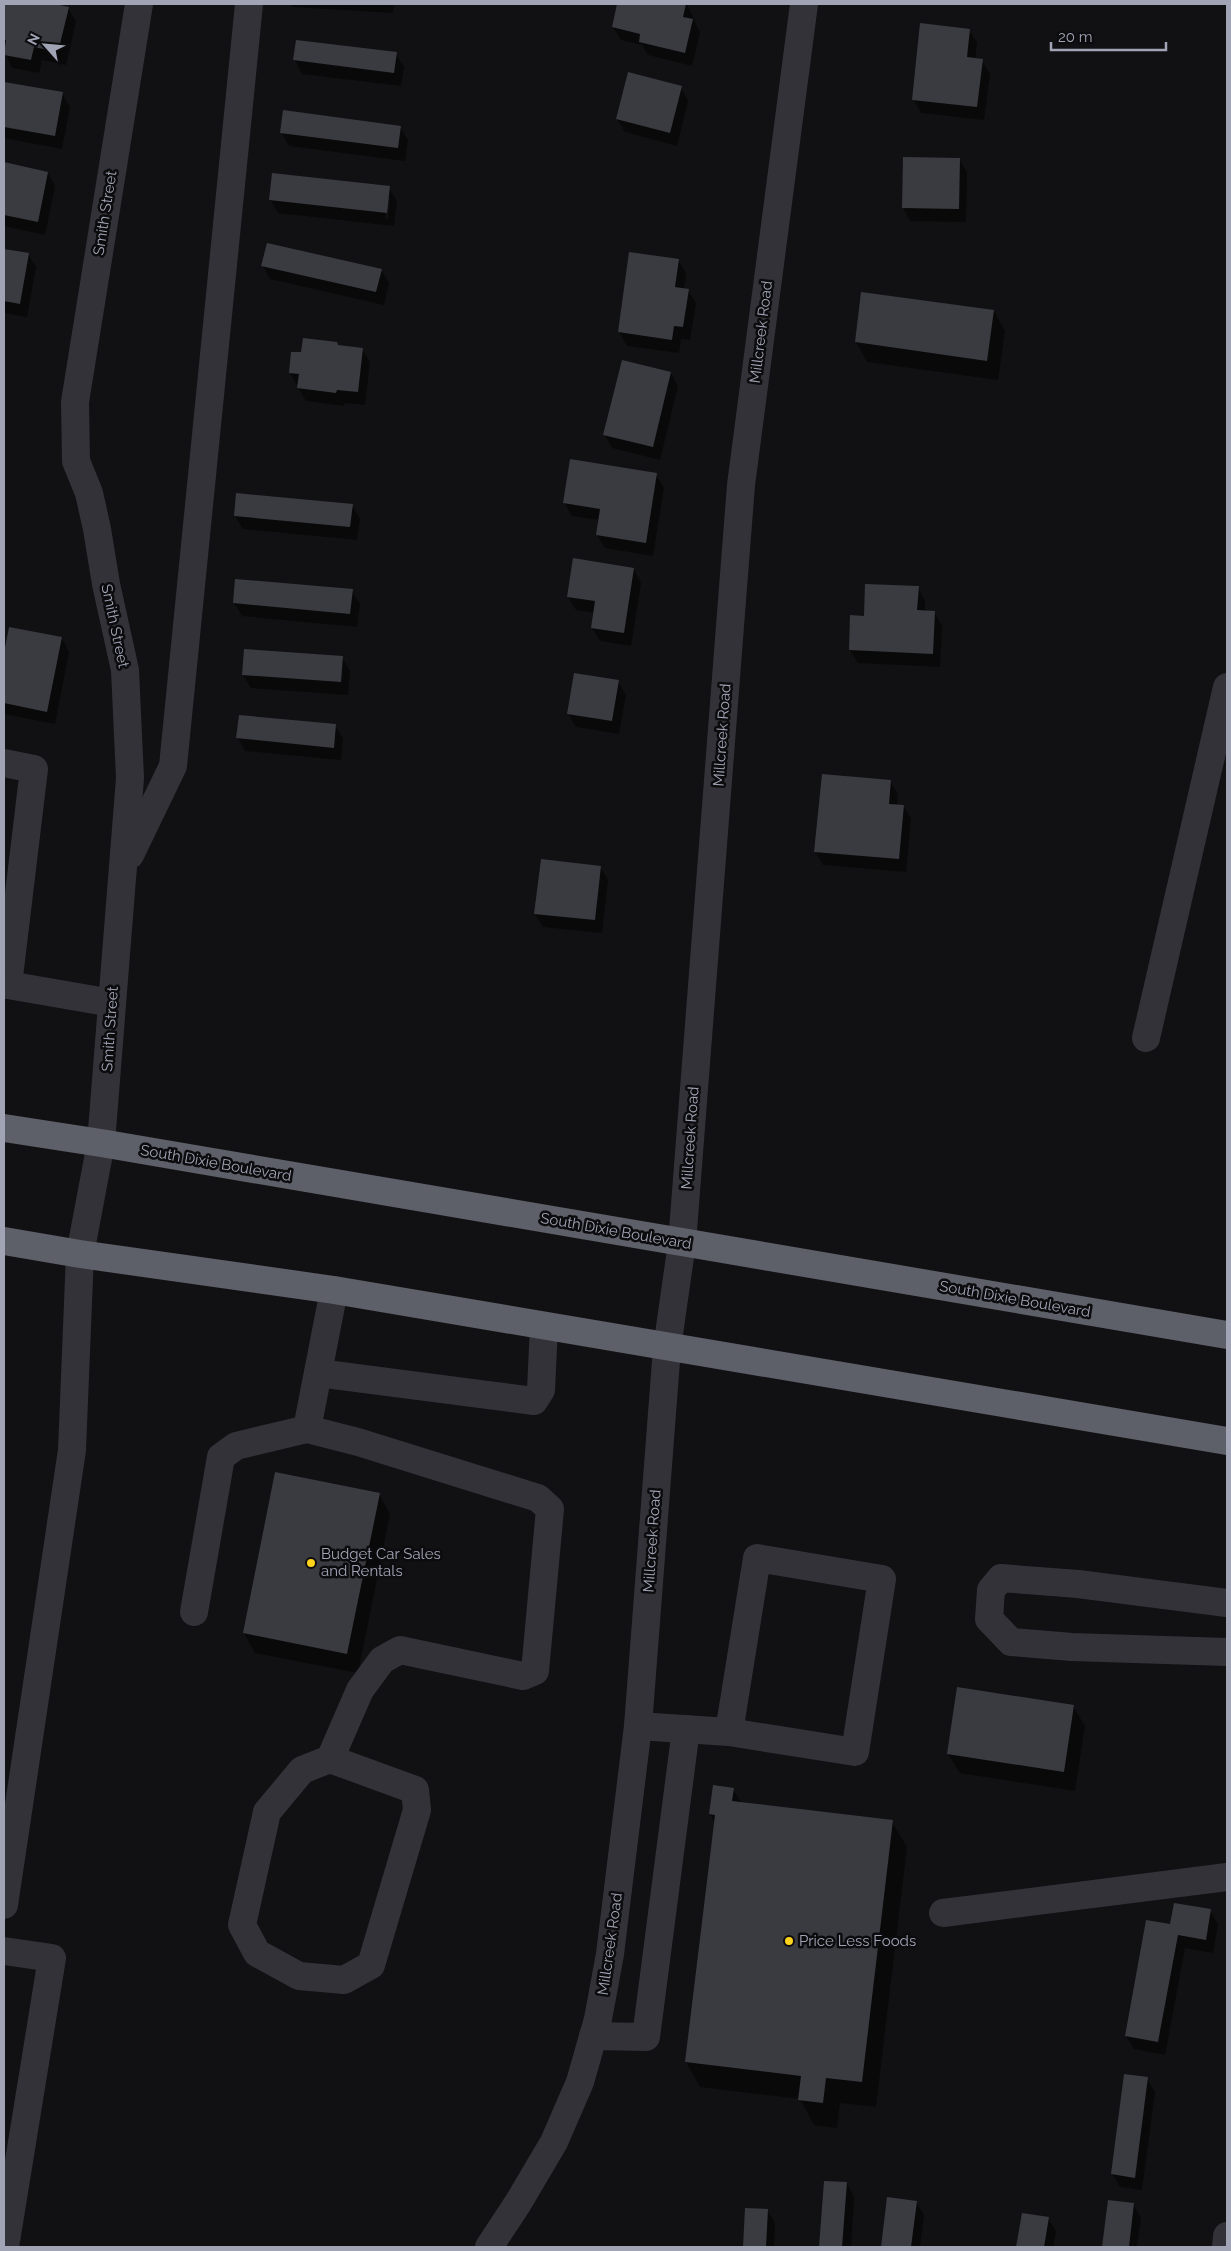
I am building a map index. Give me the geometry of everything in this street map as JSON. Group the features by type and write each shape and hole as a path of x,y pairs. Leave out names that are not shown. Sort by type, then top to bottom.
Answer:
{"highway":[{"name":"South Dixie Boulevard","path":"4,1128 1227,1335"},
{"path":"4,1240 80,1254 334,1290 667,1348 1227,1441"}],"street":[{"name":"Smith Street","path":"4,1905 72,1450 80,1254 101,1143 130,778 125,670 106,584 97,529 88,493 76,461 75,402 139,4"},
{"path":"123,870 173,766 249,4"},
{"name":"Millcreek Road","path":"489,2247 554,2142 580,2082 593,2036 610,1954 638,1726 667,1348 682,1243 741,486 804,4"},
{"path":"1146,1038 1227,687"},
{"path":"4,763 34,769 6,985 112,1003"},
{"path":"307,1429 334,1290"},
{"path":"318,1373 534,1401 540,1390 544,1326"},
{"path":"194,1612 221,1457 236,1446 307,1429 358,1442 538,1498 550,1509 534,1671 523,1676 400,1650 382,1660 360,1690 330,1759 302,1770 267,1812 242,1925 257,1952 299,1976 344,1980 371,1965 418,1810 415,1790 330,1759"},
{"path":"638,1726 729,1732 855,1752 882,1579 757,1558 729,1732"},
{"path":"1227,1603 1078,1584 1001,1578 991,1590 988,1619 1011,1642 1072,1647 1227,1652"},
{"path":"593,2036 646,2037 686,1729"},
{"path":"943,1913 1227,1877"},
{"path":"4,1951 52,1958 5,2247"},
{"path":"1226,2247 1227,2236"}],"building":[{"path":"4,4 55,4 69,7 58,52 34,47 31,60 4,55 6,40 4,40"},
{"path":"617,4 686,4 683,17 693,19 685,53 639,42 640,34 612,27"},
{"path":"920,23 970,29 967,57 983,59 977,107 912,100"},
{"path":"296,40 397,52 394,73 293,60"},
{"path":"628,72 682,86 670,133 616,119"},
{"path":"4,82 63,92 55,136 4,127"},
{"path":"283,110 401,126 398,148 280,133"},
{"path":"903,157 960,158 959,209 902,208"},
{"path":"4,162 48,172 38,222 4,215"},
{"path":"272,173 390,186 387,213 269,200"},
{"path":"267,243 382,269 376,292 261,266"},
{"path":"4,249 29,253 20,304 4,301"},
{"path":"629,252 679,259 675,287 689,289 683,327 674,326 672,340 618,332"},
{"path":"861,292 994,310 987,361 855,342"},
{"path":"303,338 337,342 338,345 363,348 358,392 337,390 336,393 297,388 299,374 289,373 291,352 301,352"},
{"path":"622,360 671,372 653,447 603,435"},
{"path":"570,459 657,473 646,543 596,535 600,509 563,503"},
{"path":"236,493 353,504 350,527 234,516"},
{"path":"573,558 634,568 624,633 591,628 595,601 567,597"},
{"path":"235,579 353,589 350,614 233,603"},
{"path":"865,584 919,586 917,610 935,611 933,654 849,650 850,615 864,616"},
{"path":"9,627 62,637 47,712 4,703 4,653"},
{"path":"244,649 343,656 341,682 242,675"},
{"path":"574,673 619,680 612,721 567,714"},
{"path":"239,715 336,724 334,748 236,738"},
{"path":"822,774 891,780 889,804 904,805 899,859 814,852"},
{"path":"541,859 601,866 595,920 534,914"},
{"name":"Budget Car Sales and Rentals","path":"275,1472 380,1493 347,1654 243,1633"},
{"path":"957,1687 1074,1705 1064,1772 947,1754"},
{"name":"Price Less Foods","path":"713,1785 734,1788 732,1801 893,1820 862,2082 826,2078 823,2103 798,2100 801,2076 685,2062 715,1815 709,1814"},
{"path":"1174,1903 1211,1909 1206,1940 1178,1935 1158,2042 1125,2036 1146,1920 1170,1924"},
{"path":"1124,2074 1148,2077 1135,2178 1111,2174"},
{"path":"824,2181 847,2182 842,2247 819,2247"},
{"path":"887,2197 917,2201 911,2247 881,2247"},
{"path":"1108,2200 1134,2203 1129,2247 1102,2247"},
{"path":"745,2208 768,2209 766,2247 743,2247"},
{"path":"1022,2213 1049,2217 1044,2247 1016,2247"}],"place":[{"name":"Budget Car Sales and Rentals","path":"311,1563"},
{"name":"Price Less Foods","path":"789,1941"}]}
